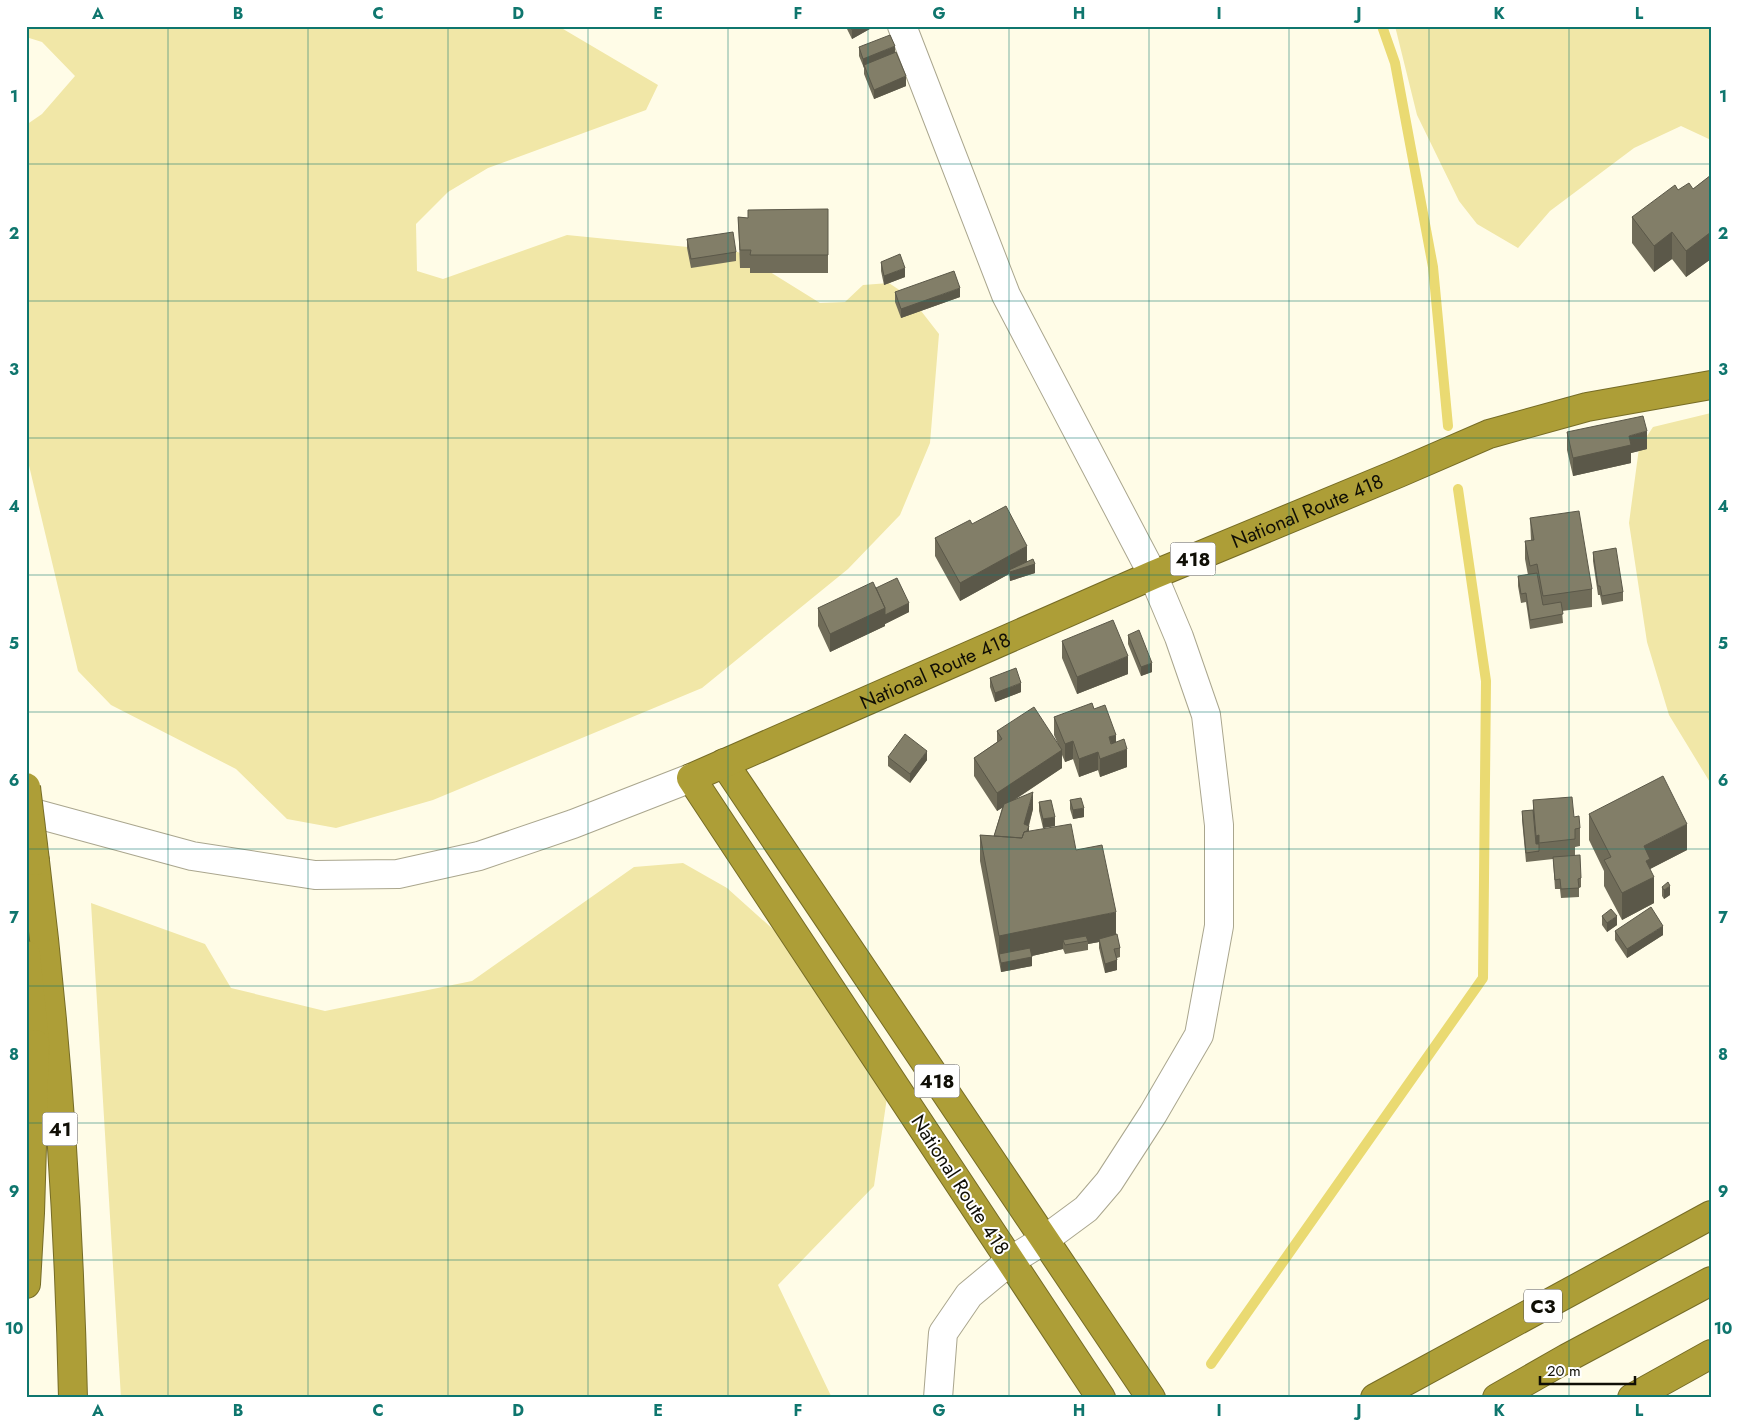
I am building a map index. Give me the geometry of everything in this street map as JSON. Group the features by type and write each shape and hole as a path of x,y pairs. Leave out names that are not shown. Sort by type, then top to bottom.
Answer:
{"highway":[{"name":"National Route 418","path":"1101,1398 691,778 1154,575 1489,434 1587,407 1711,385"},
{"name":"National Route 418","path":"724,763 1151,1398"},
{"name":"41","path":"26,787 47,960 64,1187 74,1398"},
{"name":"41","path":"26,955 49,1190 58,1398"},
{"name":"41","path":"26,1284 35,1044"},
{"name":"C3","path":"1375,1398 1711,1215"},
{"path":"1497,1398 1567,1358 1711,1281"},
{"name":"41","path":"72,1334 78,1398"},
{"path":"1632,1398 1711,1354"}],"street":[{"path":"902,26 1006,295 1154,575 1179,637 1206,715 1219,825 1219,926 1200,1035 1154,1114 1109,1182 1086,1209 1044,1240 1010,1261 970,1295 943,1333 938,1398"},
{"path":"26,811 192,856 315,875 398,874 479,856 573,824 691,778"}],"shaded area":[{"path":"26,26 558,26 658,85 646,110 488,168 448,192 416,224 417,271 443,279 567,235 738,252 820,303 845,302 863,285 889,283 911,298 939,334 930,443 900,515 848,569 702,688 433,800 336,828 287,819 236,769 111,705 78,671 26,453 26,125 42,114 75,76 42,42 26,37"},
{"path":"1395,26 1711,26 1711,140 1681,126 1634,148 1550,211 1518,248 1477,224 1459,201 1417,115"},
{"path":"1711,413 1711,784 1669,715 1647,642 1629,523 1639,448 1653,427"},
{"path":"683,863 727,888 804,957 890,1077 874,1186 778,1285 832,1398 121,1398 91,903 205,944 231,988 325,1011 472,981 634,867"}],"building":[{"path":"850,26 859,26 852,30"},
{"path":"890,35 895,46 863,59 859,47"},
{"path":"896,52 906,76 874,90 864,65"},
{"path":"1711,175 1711,232 1686,251 1672,232 1654,246 1632,217 1675,185 1678,190 1689,183 1693,189"},
{"path":"828,209 828,255 750,255 751,250 740,250 738,217 748,218 748,210"},
{"path":"733,232 736,252 691,259 687,239"},
{"path":"900,254 905,268 884,276 881,262"},
{"path":"954,271 960,288 901,309 895,292"},
{"path":"1643,416 1647,431 1629,436 1631,445 1573,458 1567,432"},
{"path":"1006,506 1027,546 960,583 935,538 970,520 972,524"},
{"path":"1579,511 1592,589 1543,596 1537,564 1530,566 1525,541 1534,540 1530,518"},
{"path":"1616,548 1623,592 1602,596 1600,586 1598,586 1593,552"},
{"path":"1033,559 1035,564 1010,572 1009,570"},
{"path":"1537,573 1543,605 1561,602 1563,614 1530,620 1526,593 1521,594 1518,576"},
{"path":"897,578 909,603 885,615 885,608 876,588"},
{"path":"873,582 885,608 830,634 818,608"},
{"path":"1113,620 1128,656 1077,677 1062,641"},
{"path":"1139,630 1152,663 1141,667 1128,635"},
{"path":"1016,668 1021,683 995,693 990,678"},
{"path":"1092,703 1094,709 1105,705 1116,735 1109,737 1111,744 1124,739 1127,749 1100,759 1098,752 1079,759 1073,741 1065,744 1054,717"},
{"path":"1034,707 1062,750 997,793 974,758 1002,739 997,731"},
{"path":"905,734 927,751 910,774 888,757"},
{"path":"1663,776 1687,824 1644,846 1650,859 1646,861 1654,877 1622,893 1604,860 1611,857 1589,814"},
{"path":"1033,792 1024,824 1029,826 1022,838 994,836 1004,804"},
{"path":"1572,797 1574,817 1579,816 1580,828 1575,829 1575,839 1539,843 1539,835 1536,836 1533,800"},
{"path":"1081,798 1084,808 1073,810 1070,800"},
{"path":"1051,800 1055,817 1043,819 1039,802"},
{"path":"1533,810 1536,844 1539,844 1539,851 1526,853 1522,811"},
{"path":"1071,824 1076,850 1102,845 1116,912 999,936 980,835 1022,838 1024,832"},
{"path":"1580,855 1581,878 1578,879 1579,888 1561,889 1560,879 1555,880 1553,857"},
{"path":"1668,882 1670,886 1664,890 1662,887"},
{"path":"1651,907 1663,926 1627,949 1615,931"},
{"path":"1611,909 1617,916 1607,923 1602,916"},
{"path":"1117,934 1120,948 1114,949 1117,960 1105,964 1099,939"},
{"path":"1086,936 1088,941 1065,945 1063,940"},
{"path":"1030,948 1032,957 1001,963 999,954"}],"waterway":[{"path":"1382,26 1395,63 1433,267 1448,426"},
{"path":"1211,1364 1483,978 1486,681 1458,489"}]}
